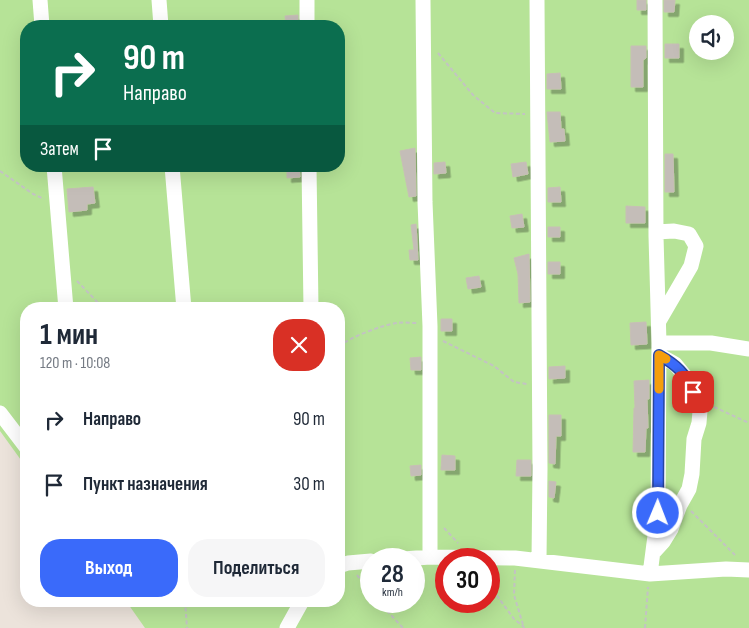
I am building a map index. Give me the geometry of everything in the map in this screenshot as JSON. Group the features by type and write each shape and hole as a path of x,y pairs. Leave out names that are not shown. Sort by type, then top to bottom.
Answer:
{"street":[{"path":"40,0 42,20"},
{"path":"159,0 161,20"},
{"path":"307,0 307,20"},
{"path":"423,0 425,202 430,332 430,557"},
{"path":"537,0 540,386 539,560"},
{"path":"650,574 658,513 659,321 656,232 655,0"},
{"path":"54,172 65,302"},
{"path":"173,172 183,302"},
{"path":"309,172 311,302"},
{"path":"656,232 674,231 688,234 696,246 691,266 659,321"},
{"path":"659,349 711,343 749,349"},
{"path":"653,553 671,529 680,505 689,489 694,439 699,423 700,411 689,381 659,349"},
{"path":"1,414 20,423"},
{"path":"1,414 20,439"},
{"path":"425,557 435,557"},
{"path":"500,558 539,560 650,574 726,569 744,565"},
{"path":"345,563 360,561"},
{"path":"287,628 299,607"}],"path":[{"path":"424,40 439,54 472,95 496,113 538,114"},
{"path":"0,171 33,194 57,205"},
{"path":"63,272 82,285 98,302"},
{"path":"345,343 361,335 397,323 417,323 444,342 494,366 514,382 540,386"},
{"path":"696,398 749,422"},
{"path":"680,505 686,507 701,520 744,565"},
{"path":"430,513 462,548"},
{"path":"515,558 514,595 524,628"},
{"path":"645,628 650,574"},
{"path":"500,600 514,619 524,628"},
{"path":"185,607 187,628"},
{"path":"389,613 403,628"}],"green space":[{"path":"0,0 749,0 749,628 145,628 130,607 345,607 345,302 20,302 20,459 0,431"}],"building":[{"path":"637,0 646,0 646,10 637,10"},
{"path":"664,0 675,0 674,12 664,12"},
{"path":"298,15 298,20 285,20 285,16"},
{"path":"665,44 679,44 679,58 665,58"},
{"path":"631,46 646,46 646,58 643,60 643,87 631,87"},
{"path":"560,73 561,89 547,89 547,74"},
{"path":"547,112 560,112 561,129 564,129 565,141 550,142"},
{"path":"415,148 416,196 409,197 400,151"},
{"path":"665,154 673,154 674,192 665,192"},
{"path":"445,162 446,173 434,174 434,163"},
{"path":"526,162 528,174 513,177 511,164"},
{"path":"287,172 300,172 300,177 287,178"},
{"path":"93,187 95,203 87,204 87,210 69,212 67,189"},
{"path":"560,187 561,202 548,202 548,188"},
{"path":"626,206 645,207 645,223 626,223"},
{"path":"522,214 524,227 512,228 510,216"},
{"path":"416,224 418,260 410,260 409,250 414,250 411,225"},
{"path":"548,227 560,227 560,237 548,237"},
{"path":"529,254 530,302 519,303 518,274 514,258"},
{"path":"548,262 560,262 560,274 548,274"},
{"path":"479,276 481,287 468,289 466,278"},
{"path":"441,319 452,319 452,331 441,331"},
{"path":"646,322 647,344 631,345 630,323"},
{"path":"421,357 421,370 411,370 410,358"},
{"path":"565,366 565,378 549,379 549,367"},
{"path":"649,380 649,399 647,399 648,428 646,428 645,452 633,452 634,381"},
{"path":"549,415 561,415 561,436 556,436 555,464 549,463"},
{"path":"442,455 455,456 455,470 441,470"},
{"path":"517,460 531,460 531,476 516,476"},
{"path":"421,465 421,475 411,476 410,466"},
{"path":"549,481 556,482 554,498 549,497"}],"slow traffic":[{"path":"659,389 659,355 666,359"}],"route":[{"path":"658,513 659,355 674,364 689,381 693,392"}]}
